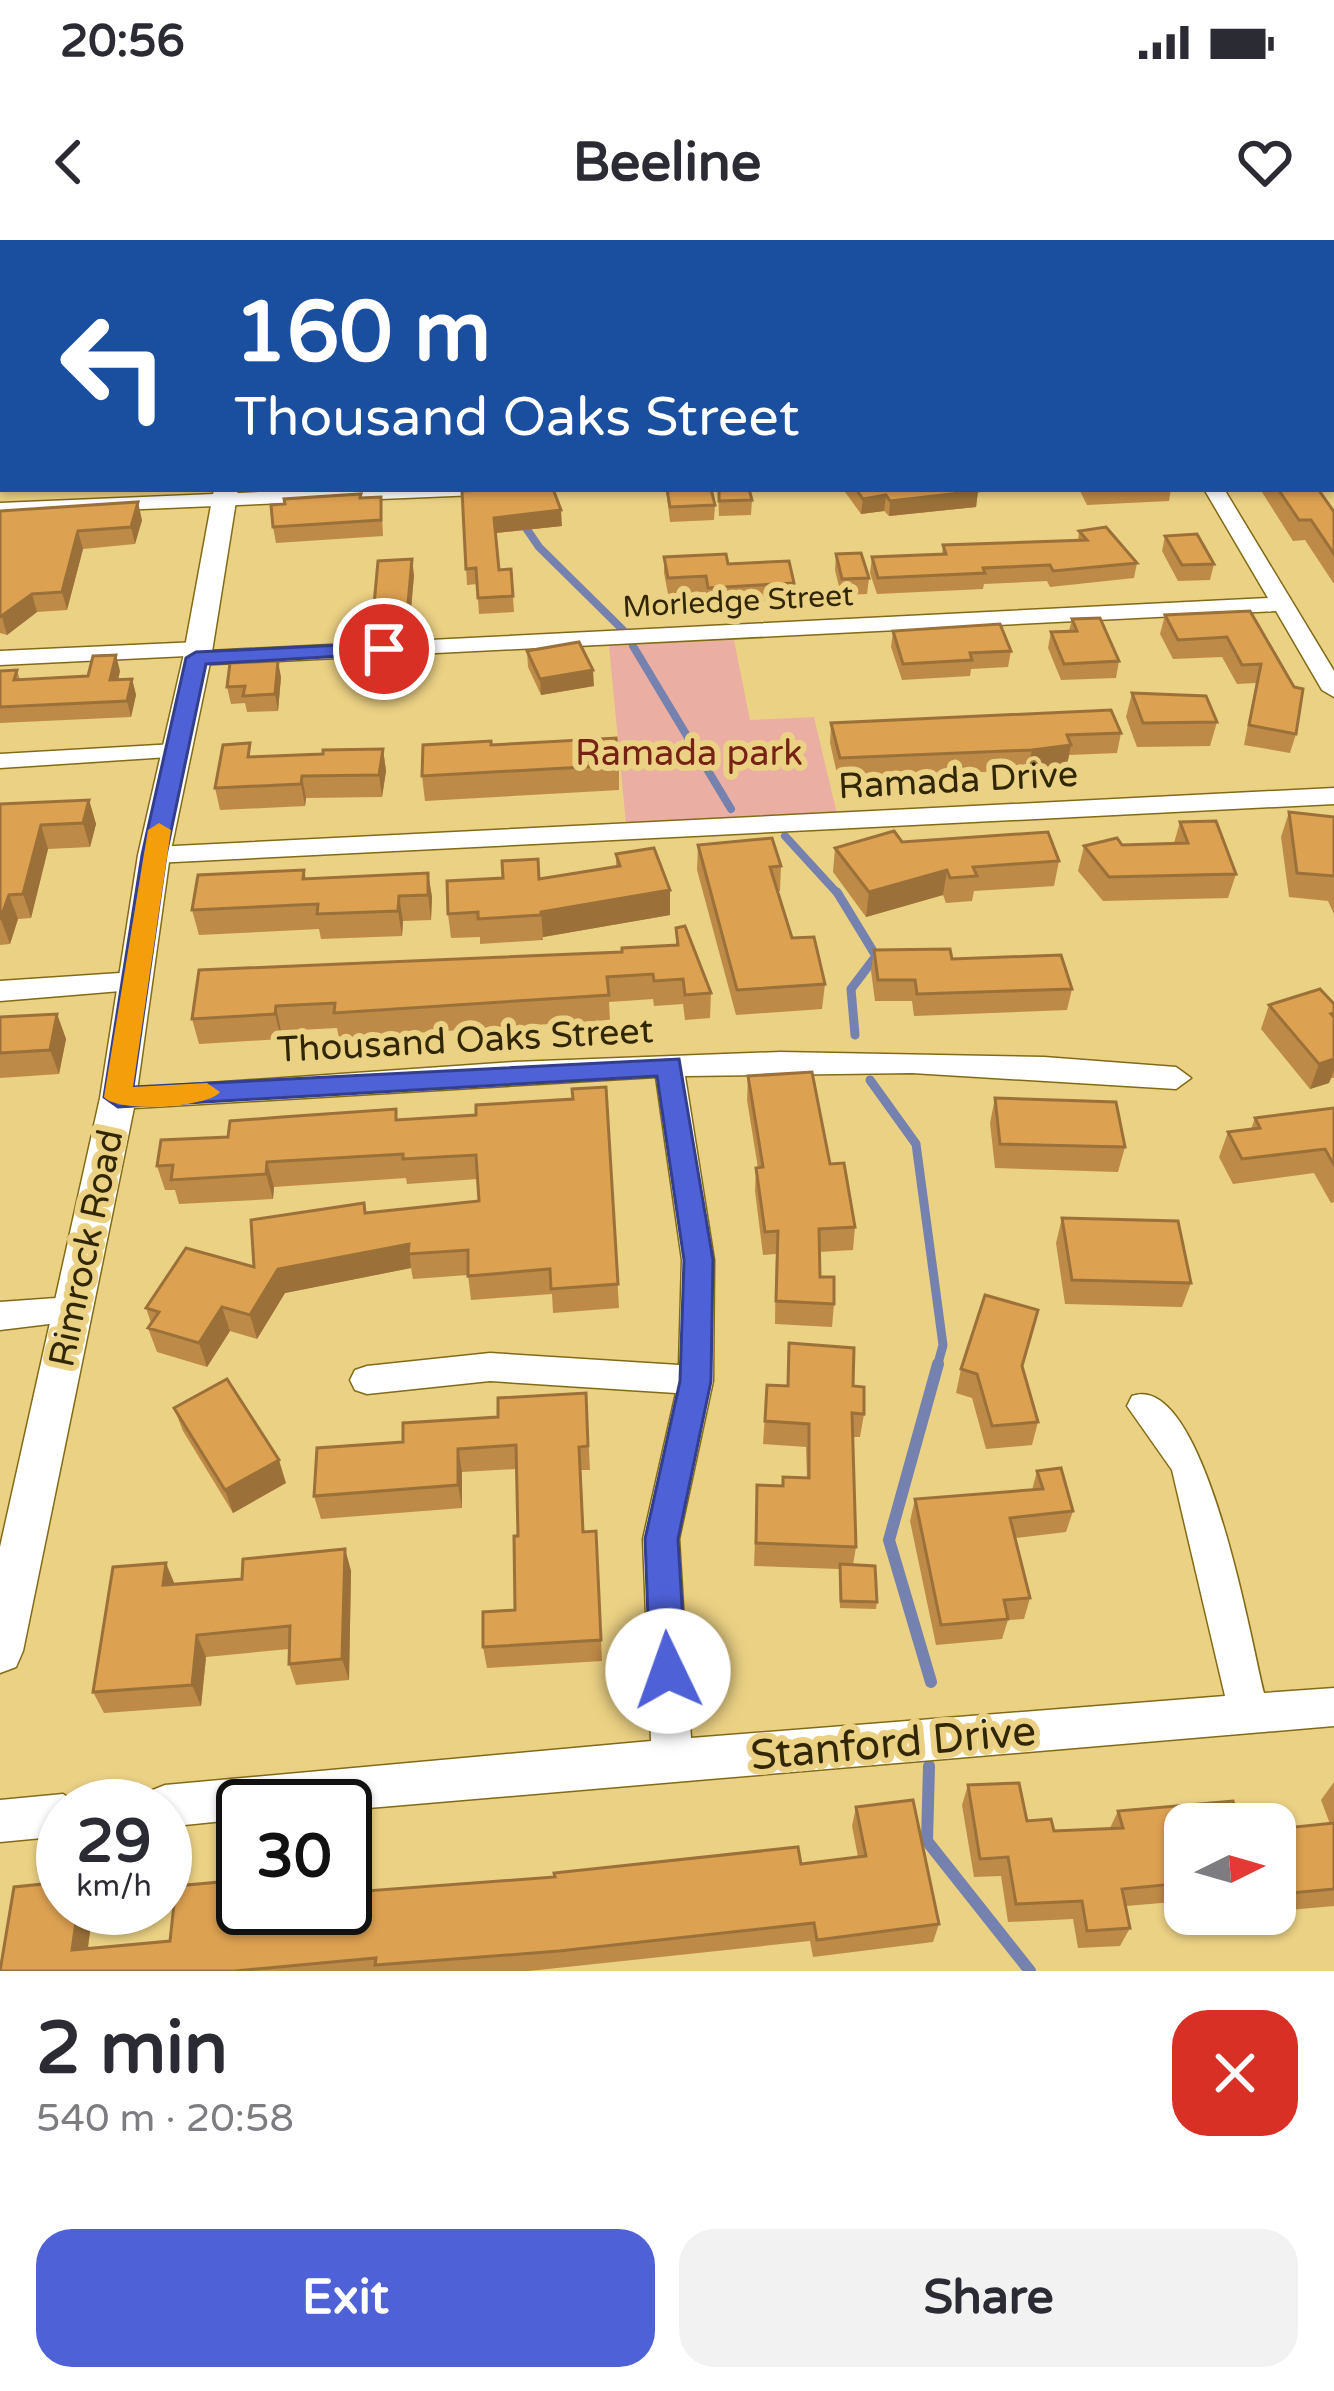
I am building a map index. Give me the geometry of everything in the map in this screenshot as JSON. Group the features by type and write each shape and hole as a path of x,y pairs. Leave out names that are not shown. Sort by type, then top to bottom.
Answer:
{"main road":[{"name":"Rimrock Road","path":"0,1651 118,1097 154,855 225,494"}],"street":[{"path":"0,509 326,492"},
{"path":"1216,492 1334,690"},
{"name":"Morledge Street","path":"0,658 197,654 1282,604"},
{"path":"0,761 175,751"},
{"name":"Ramada Drive","path":"154,855 1334,796"},
{"path":"0,991 135,982"},
{"name":"Thousand Oaks Street","path":"118,1097 669,1066 918,1064 1176,1078"},
{"path":"669,1066 698,1260 696,1381 662,1539 672,1760"},
{"path":"0,1316 70,1310"},
{"path":"367,1379 436,1366 561,1366 696,1381"},
{"path":"1144,1406 1178,1444 1190,1469 1249,1714"},
{"name":"Stanford Drive","path":"192,1804 1334,1708"},
{"path":"0,1821 36,1818"}],"green space":[{"name":"Ramada park","path":"734,640 750,720 814,717 837,814 626,824 609,646"}],"building":[{"path":"462,492 554,492 561,510 494,518 499,570 511,569 513,596 478,598 476,568 466,569"},
{"path":"668,492 712,492 715,505 670,507"},
{"path":"719,492 750,492 752,500 719,501"},
{"path":"858,492 969,492 890,501 886,495 863,499"},
{"path":"1280,492 1320,492 1334,512 1334,554 1311,520 1299,520"},
{"path":"361,494 360,498 381,497 381,520 273,527 271,505 285,504 284,499"},
{"path":"138,502 131,527 78,531 62,592 32,594 0,617 0,511"},
{"path":"1106,527 1137,563 1053,571 1050,565 983,568 985,573 878,578 872,557 946,554 943,545 1087,540 1079,531"},
{"path":"1197,534 1214,564 1182,565 1165,536"},
{"path":"861,553 869,578 842,579 836,554"},
{"path":"726,554 728,564 789,561 794,583 708,588 706,576 668,578 664,557"},
{"path":"412,559 408,604 374,605 378,561"},
{"path":"1250,611 1294,687 1303,689 1296,734 1249,725 1261,664 1242,665 1227,637 1178,640 1165,615"},
{"path":"1100,618 1119,661 1064,664 1051,632 1077,631 1072,619"},
{"path":"1000,624 1011,651 970,653 972,660 903,664 893,631"},
{"path":"579,642 593,670 540,679 527,651"},
{"path":"116,655 110,680 132,679 127,701 0,707 0,671 17,670 14,680 88,676 93,656"},
{"path":"278,661 275,694 243,696 245,686 227,687 230,663"},
{"path":"1132,693 1206,696 1217,722 1143,723"},
{"path":"1111,710 1121,733 1067,735 1071,745 1032,750 840,758 831,723"},
{"path":"616,738 619,765 422,776 423,745"},
{"path":"250,743 248,757 383,749 379,775 302,776 301,784 215,788 223,745"},
{"path":"89,800 83,823 41,825 23,894 9,895 0,920 0,804"},
{"path":"1289,812 1334,817 1334,876 1297,873"},
{"path":"1216,821 1236,874 1109,877 1084,846 1117,838 1122,845 1188,843 1180,822"},
{"path":"894,831 902,842 1048,832 1059,861 973,867 977,876 950,878 947,870 869,892 835,848"},
{"path":"772,838 781,866 770,867 792,938 814,937 825,984 737,990 698,845"},
{"path":"654,848 670,890 541,915 478,919 478,912 448,914 447,881 503,878 502,861 538,859 539,879 620,866 616,854"},
{"path":"304,870 303,879 428,873 428,895 399,896 398,911 317,914 318,904 192,910 198,875"},
{"path":"685,926 711,993 685,995 683,979 654,981 653,974 607,977 609,995 334,1013 335,1003 276,1006 275,1014 192,1019 199,970 622,952 622,948 678,945 676,928"},
{"path":"950,949 952,959 1061,955 1072,989 917,994 915,980 878,980 874,950"},
{"path":"1320,989 1334,1004 1334,1059 1319,1064 1269,1005"},
{"path":"57,1014 50,1050 0,1053 0,1017"},
{"path":"812,1072 830,1164 844,1163 855,1227 819,1229 820,1277 834,1277 834,1304 776,1301 778,1231 765,1232 756,1168 763,1167 748,1076"},
{"path":"606,1087 618,1284 551,1289 550,1269 468,1276 468,1250 408,1254 409,1244 278,1269 250,1315 222,1307 199,1343 148,1328 159,1312 146,1308 186,1248 254,1267 251,1220 364,1203 365,1213 479,1201 476,1155 267,1162 266,1174 171,1180 173,1165 157,1166 161,1140 228,1137 230,1121 396,1109 396,1120 476,1115 476,1105 573,1099 572,1089"},
{"path":"995,1098 1116,1102 1125,1147 1000,1144"},
{"path":"1334,1108 1334,1165 1325,1149 1242,1159 1228,1132 1260,1128 1255,1118"},
{"path":"1062,1218 1178,1221 1191,1283 1072,1280"},
{"path":"985,1295 1038,1310 1022,1366 1038,1422 992,1426 977,1374 961,1369"},
{"path":"789,1343 854,1348 853,1386 864,1387 864,1414 852,1413 856,1547 756,1543 757,1485 783,1486 783,1477 809,1478 809,1424 765,1421 767,1385 788,1386"},
{"path":"227,1379 279,1460 225,1490 174,1408"},
{"path":"586,1393 588,1446 579,1447 583,1532 596,1531 601,1640 483,1647 483,1612 515,1610 516,1445 458,1449 458,1485 314,1496 317,1448 403,1442 403,1423 498,1417 498,1398"},
{"path":"1061,1468 1073,1511 1010,1518 1030,1598 1004,1600 1008,1619 941,1625 915,1499 1043,1489 1037,1471"},
{"path":"345,1549 342,1659 289,1664 290,1626 197,1635 192,1685 93,1692 113,1567 166,1563 163,1585 242,1579 243,1559"},
{"path":"840,1564 875,1566 877,1602 841,1601"},
{"path":"1019,1783 1027,1821 1051,1819 1054,1831 1123,1828 1118,1811 1164,1807 1164,1885 1122,1889 1130,1928 1087,1931 1082,1901 1016,1904 1008,1857 980,1859 968,1785"},
{"path":"913,1800 939,1924 817,1940 814,1923 375,1965 376,1958 235,1971 0,1971 14,1887 36,1885 36,1935 74,1935 72,1950 192,1935 192,1885 216,1882 216,1935 372,1935 372,1891 555,1877 554,1873 798,1847 801,1864 866,1856 856,1807"},
{"path":"1334,1823 1334,1889 1296,1893 1296,1827"}],"waterway":[{"path":"523,524 526,528"},
{"path":"524,525 539,547 623,630"},
{"path":"633,646 731,809"},
{"path":"785,836 838,894"},
{"path":"838,894 876,956 851,989 855,1035"},
{"path":"870,1080 916,1144 943,1345 937,1367"},
{"path":"931,1682 889,1540 938,1364"},
{"path":"929,1766 927,1841 1030,1971"}],"slow traffic":[{"path":"159,830 118,1097 207,1092"}],"route":[{"path":"384,649 196,658 154,855 118,1097 669,1066 698,1260 696,1381 662,1539 668,1671"}]}
